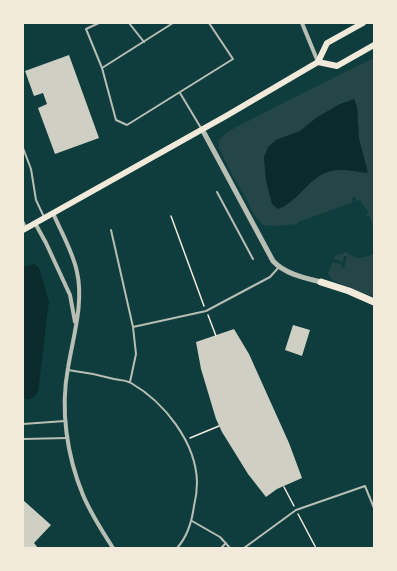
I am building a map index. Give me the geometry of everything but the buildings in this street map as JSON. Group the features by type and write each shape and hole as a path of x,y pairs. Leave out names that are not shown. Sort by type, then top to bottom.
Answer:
{"highway":[{"path":"321,282 349,290 374,302"}],"main road":[{"path":"25,229 202,130 318,62 328,43 363,23"},
{"path":"318,62 337,66 374,45"}],"street":[{"path":"302,23 318,62"},
{"path":"202,130 267,251 279,268 321,282"},
{"path":"53,214 73,258 77,272 80,294 67,370 65,396 67,438 70,454 83,495 92,514 113,548"},
{"path":"35,223 70,295 75,327"}],"lane":[{"path":"99,23 86,29 102,68 116,120 127,125 232,59 209,23"},
{"path":"129,23 144,42"},
{"path":"102,68 173,23"},
{"path":"180,93 202,130"},
{"path":"23,148 30,169 36,200 44,218"},
{"path":"217,192 253,259"},
{"path":"23,222 25,229"},
{"path":"111,230 133,327 136,354 130,382"},
{"path":"133,327 206,311 270,277 279,268"},
{"path":"67,370 85,372 130,382 163,408 176,424 186,440 192,456 197,481 192,521 187,533 177,548"},
{"path":"23,424 65,421"},
{"path":"23,439 67,438"},
{"path":"244,548 296,510 365,486 374,508"},
{"path":"192,521 220,537 230,548"},
{"path":"221,548 226,543"}],"path":[{"path":"171,216 216,336"},
{"path":"186,440 219,426"},
{"path":"284,487 316,548"}],"shaded area":[{"path":"374,58 374,229 370,217 367,216 368,211 362,204 361,200 357,201 355,197 352,198 353,201 351,203 298,222 297,224 274,226 263,225 255,216 235,180 219,148 219,140 237,126","holes":["354,99 357,107 359,139 368,173 341,170 329,172 314,179 284,207 272,204 266,180 264,157 276,140 300,131 316,118 338,105"]},
{"path":"354,99 357,107 359,139 368,173 349,170 328,172 313,181 293,200 278,209 272,204 266,180 264,157 268,147 276,140 300,131 316,118 338,105"},
{"path":"346,252 357,258 374,254 374,297 332,280 328,273 333,262 342,265 341,267 344,268 347,257 344,256 342,262 334,258 335,256"},
{"path":"35,264 39,268 49,301 38,392 33,398 26,400 23,396 23,267"}]}
